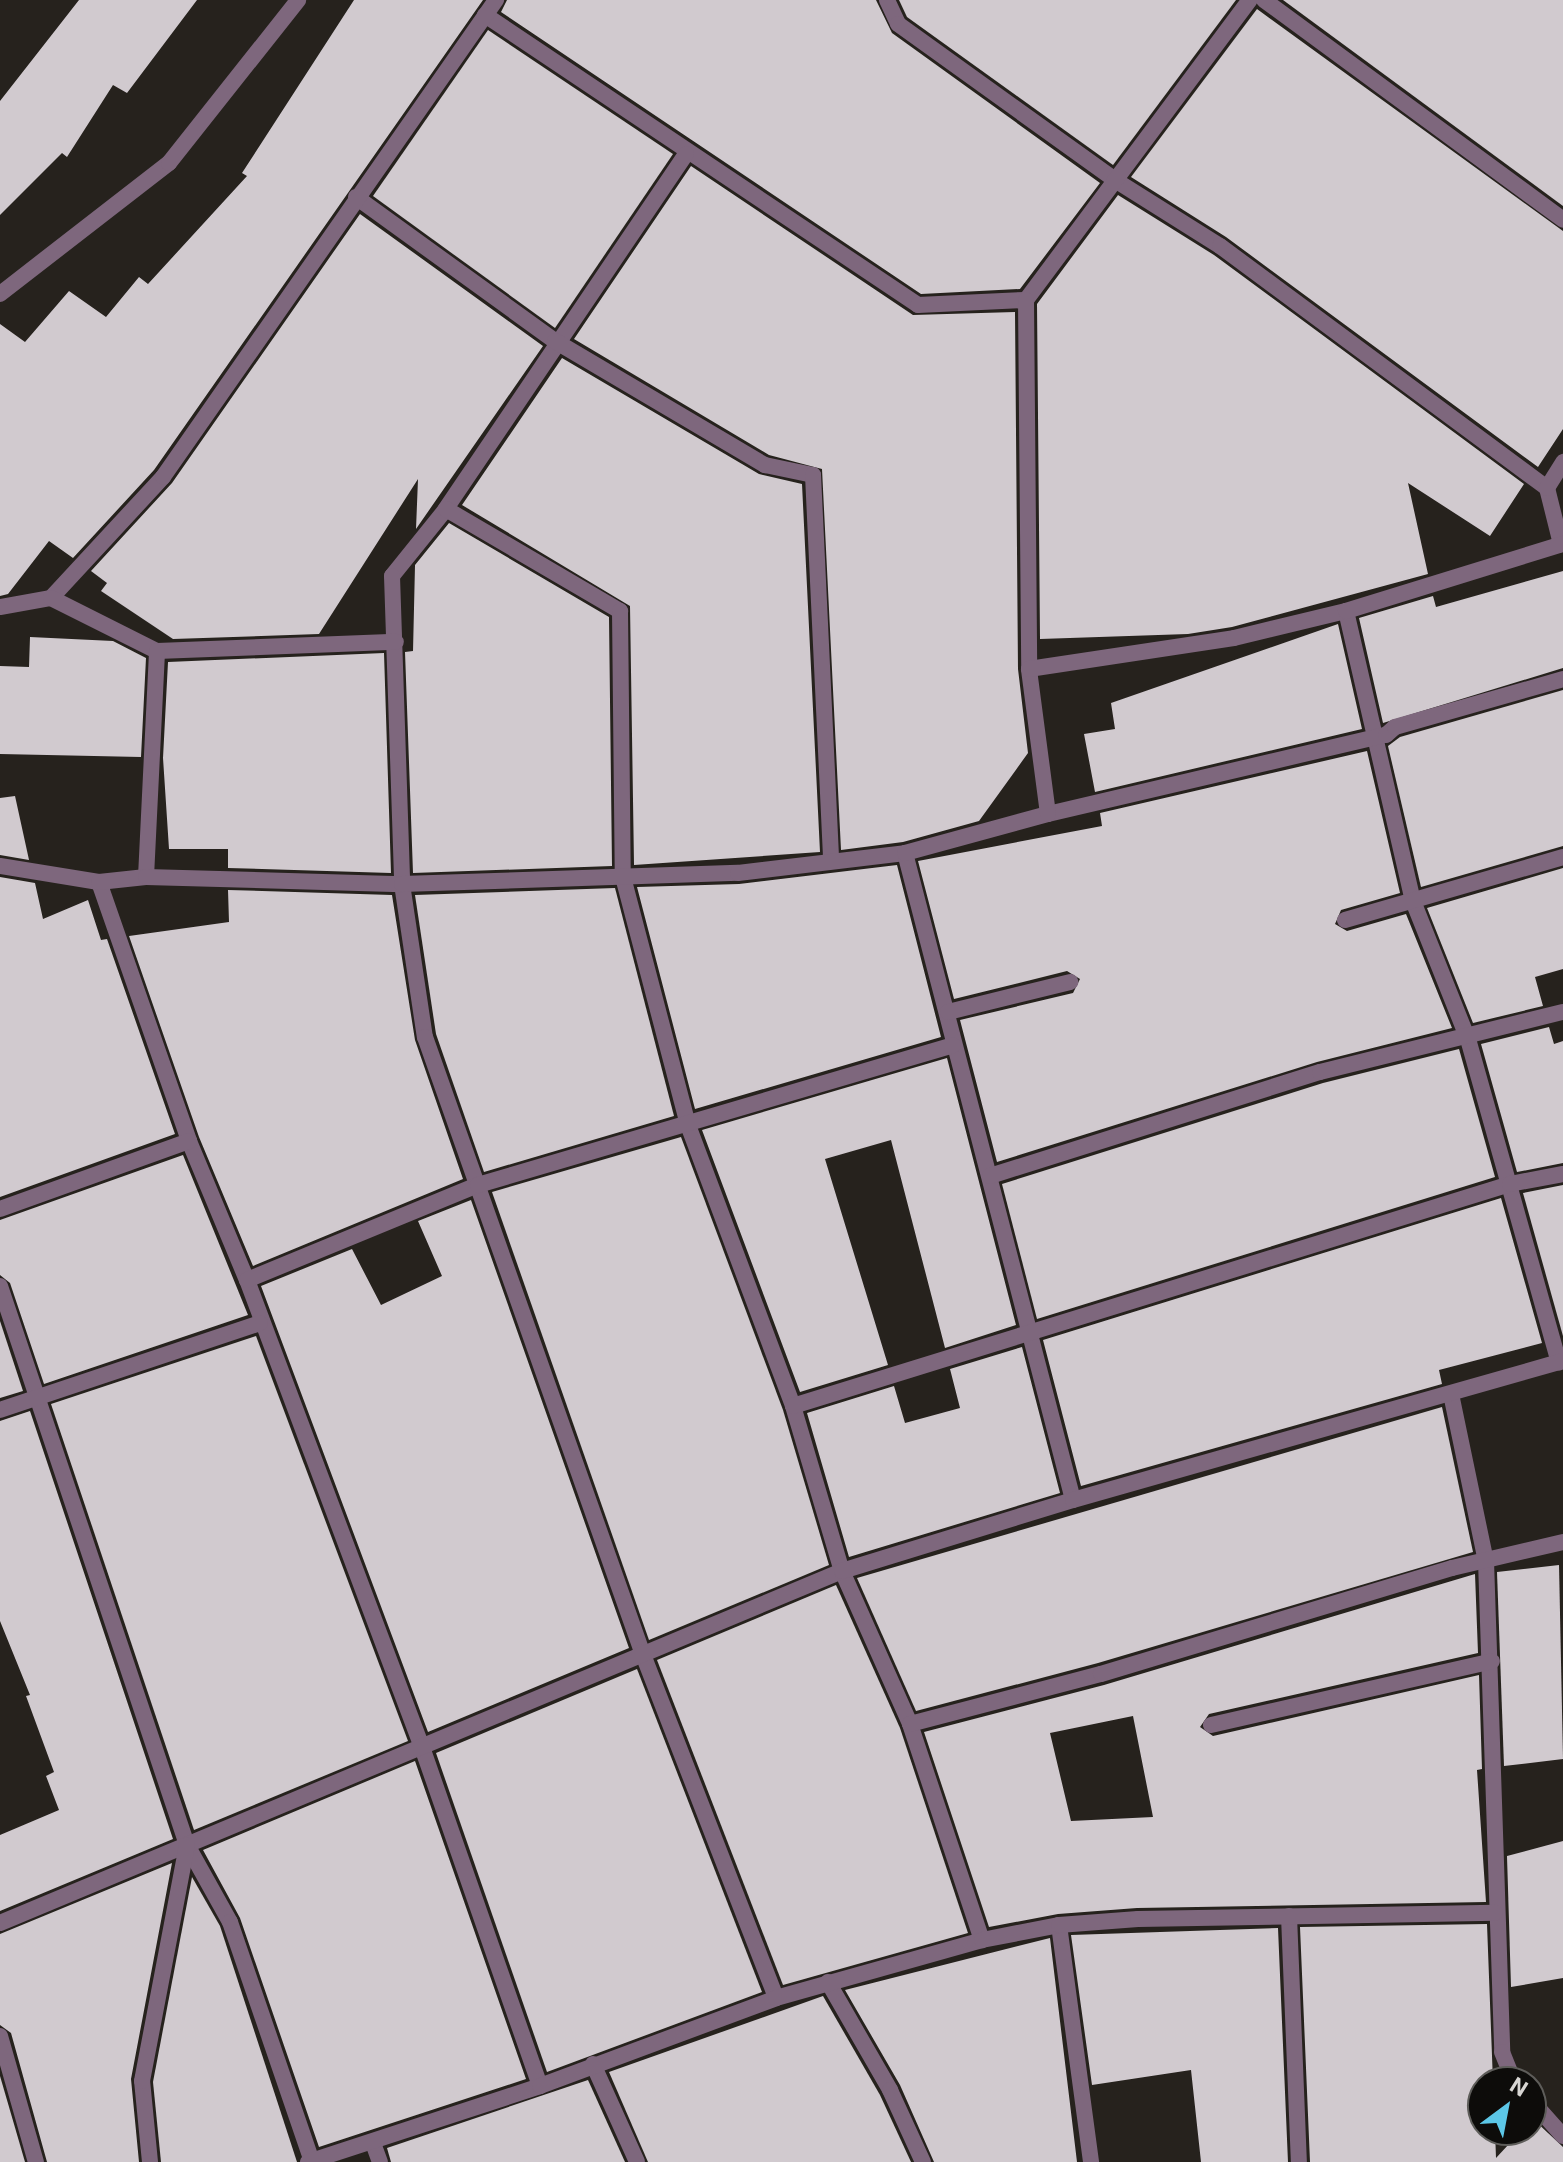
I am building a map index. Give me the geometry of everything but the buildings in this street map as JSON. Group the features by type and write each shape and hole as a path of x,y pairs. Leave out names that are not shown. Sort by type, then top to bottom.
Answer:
{"street":[{"path":"0,294 169,163 298,0"},
{"path":"51,598 163,477 496,0"},
{"path":"887,0 898,24 1115,180 1220,246 1547,488 1562,544 1346,611 1234,638 1029,669"},
{"path":"1048,814 1029,669 1026,300 1250,0"},
{"path":"1264,0 1563,220"},
{"path":"485,15 686,154 918,305 1026,300"},
{"path":"686,154 555,341 446,509 392,576 402,884 425,1037 642,1652 776,1998"},
{"path":"356,197 555,341 765,465 813,475 831,861"},
{"path":"1547,488 1563,462"},
{"path":"446,509 620,611 623,877 688,1125 793,1406 842,1571 910,1724 982,1940"},
{"path":"0,607 51,598 157,651 396,642"},
{"path":"0,1923 423,1750 642,1652 842,1571 1073,1500 1561,1361 1468,1039 1413,901 1346,611"},
{"path":"146,877 157,651"},
{"path":"0,866 99,882 146,877 402,884 738,873 905,853 1048,814 1375,737 1563,679"},
{"path":"905,853 948,1012 953,1045 1032,1330 1073,1500"},
{"path":"1345,920 1563,857"},
{"path":"99,882 189,1141 247,1280 260,1323 423,1750 540,2086"},
{"path":"948,1012 1070,982"},
{"path":"990,1176 1320,1072 1468,1039 1563,1012"},
{"path":"247,1280 478,1185 953,1045"},
{"path":"0,1209 189,1141"},
{"path":"793,1406 1510,1184 1563,1174"},
{"path":"0,1286 187,1845 230,1922 310,2161 373,2143 540,2086 776,1998 982,1940 1059,1925 1289,1916 1495,1913"},
{"path":"0,1410 260,1323"},
{"path":"1451,1394 1486,1561 1492,1661 1495,1913 1502,2052 1508,2066"},
{"path":"910,1724 1101,1674 1486,1561 1563,1542"},
{"path":"1211,1725 1492,1661"},
{"path":"150,2162 142,2081 187,1845"},
{"path":"1289,1916 1299,2162"},
{"path":"1059,1925 1091,2162"},
{"path":"828,1982 890,2090 923,2162"},
{"path":"0,2036 36,2162"},
{"path":"593,2064 637,2162"},
{"path":"1547,2118 1563,2136"},
{"path":"373,2143 380,2162"}]}
